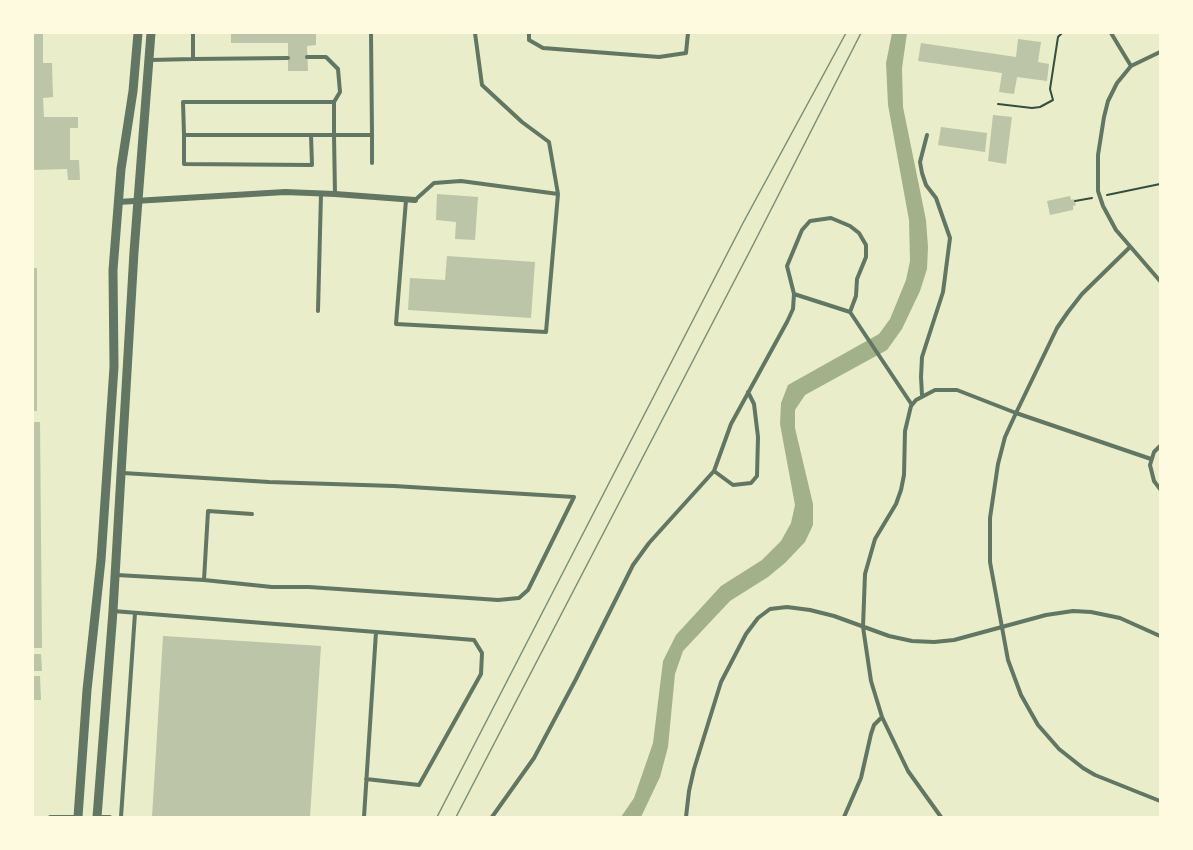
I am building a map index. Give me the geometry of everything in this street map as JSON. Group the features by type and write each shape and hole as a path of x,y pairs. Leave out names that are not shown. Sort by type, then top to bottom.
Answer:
{"street":[{"path":"138,33 133,91 122,151 118,202 113,270 114,367 111,424 78,817 97,817 151,33"},
{"path":"118,202 285,192 415,200"}],"lane":[{"path":"193,33 193,59"},
{"path":"371,33 372,163"},
{"path":"406,199 396,324 546,332 558,194 549,142 522,122 482,85 475,33"},
{"path":"529,33 529,40 543,48 659,57 686,53 688,33"},
{"path":"1111,33 1131,66"},
{"path":"1160,52 1131,66 1117,84 1104,117 1098,155 1100,196 1116,230 1160,281"},
{"path":"308,57 326,57 338,69 340,92 334,102 335,194"},
{"path":"149,60 288,58"},
{"path":"311,135 312,165 184,164 183,102 334,102"},
{"path":"184,135 372,135"},
{"path":"922,395 922,357 943,292 950,238 936,198 926,185 920,162 927,135"},
{"path":"415,200 434,183 461,181 558,194"},
{"path":"318,311 321,193"},
{"path":"492,817 534,758 633,565 649,543 714,471 731,424 765,364 792,309 794,294 787,266 802,230 810,221 831,218 859,233 866,245 866,257 856,279 856,296 850,312"},
{"path":"1130,248 1082,294 1057,328 1005,437 998,464 990,519 990,562 1008,660 1021,695 1038,725 1048,738 1089,772 1160,801"},
{"path":"794,294 850,312 912,405"},
{"path":"941,817 908,771 882,717 871,681 863,627 865,574 875,539 902,490 906,418 912,405 922,395 935,390 957,390 1016,413 1151,459"},
{"path":"714,471 733,485 751,483 757,476 758,437 754,404 748,391"},
{"path":"1160,446 1151,459 1151,474 1160,489"},
{"path":"114,574 272,587 309,587 498,600 519,598 528,590 574,496 119,473"},
{"path":"204,580 208,511 252,514"},
{"path":"686,817 694,769 721,682 746,634 758,618 770,609 794,608 821,612 899,639 934,642 954,640 1046,615 1082,611 1120,618 1160,636"},
{"path":"112,611 474,640 482,653 481,674 419,784 366,780"},
{"path":"121,817 135,613"},
{"path":"364,817 376,632"},
{"path":"844,817 861,778 870,734 874,725 882,717"},
{"path":"50,817 78,817"},
{"path":"97,817 110,817"}],"path":[{"path":"998,104 1032,108 1040,107 1053,100 1050,89 1058,37 1062,33"},
{"path":"1075,201 1160,184"}],"shaded area":[{"path":"892,33 907,33 902,68 903,107 926,220 928,247 927,269 920,291 902,329 887,350 805,395 795,410 795,428 813,504 813,525 805,542 785,563 768,577 730,601 683,651 675,674 668,747 660,777 641,817 621,817 634,798 653,743 663,661 676,635 721,586 762,560 781,541 791,523 795,505 780,424 781,403 788,385 879,334 890,319 906,280 910,261 909,220 888,105 886,63"}],"building":[{"path":"33,33 43,33 43,63 52,63 53,97 43,98 44,117 78,117 78,128 70,128 70,160 79,160 80,180 68,180 67,169 33,170"},
{"path":"231,33 316,33 316,45 307,46 308,71 288,71 288,43 231,43"},
{"path":"1018,39 1041,42 1038,62 1049,64 1047,81 1017,77 1014,94 999,92 1002,73 918,61 921,43 1016,57"},
{"path":"993,115 1012,117 1006,164 988,161"},
{"path":"941,127 987,133 985,152 938,145"},
{"path":"437,194 478,197 475,240 455,239 456,222 436,220"},
{"path":"1070,196 1076,205 1073,206 1073,210 1050,215 1047,201"},
{"path":"447,256 535,262 531,318 408,310 410,278 445,280"},
{"path":"33,268 37,268 37,411 33,411"},
{"path":"33,422 40,422 42,648 33,648"},
{"path":"163,636 321,646 310,817 152,817"},
{"path":"33,654 41,654 42,671 33,671"},
{"path":"33,676 40,676 41,700 33,700"}],"tram line":[{"path":"437,817 743,223 846,33"},
{"path":"456,817 861,33"}]}
